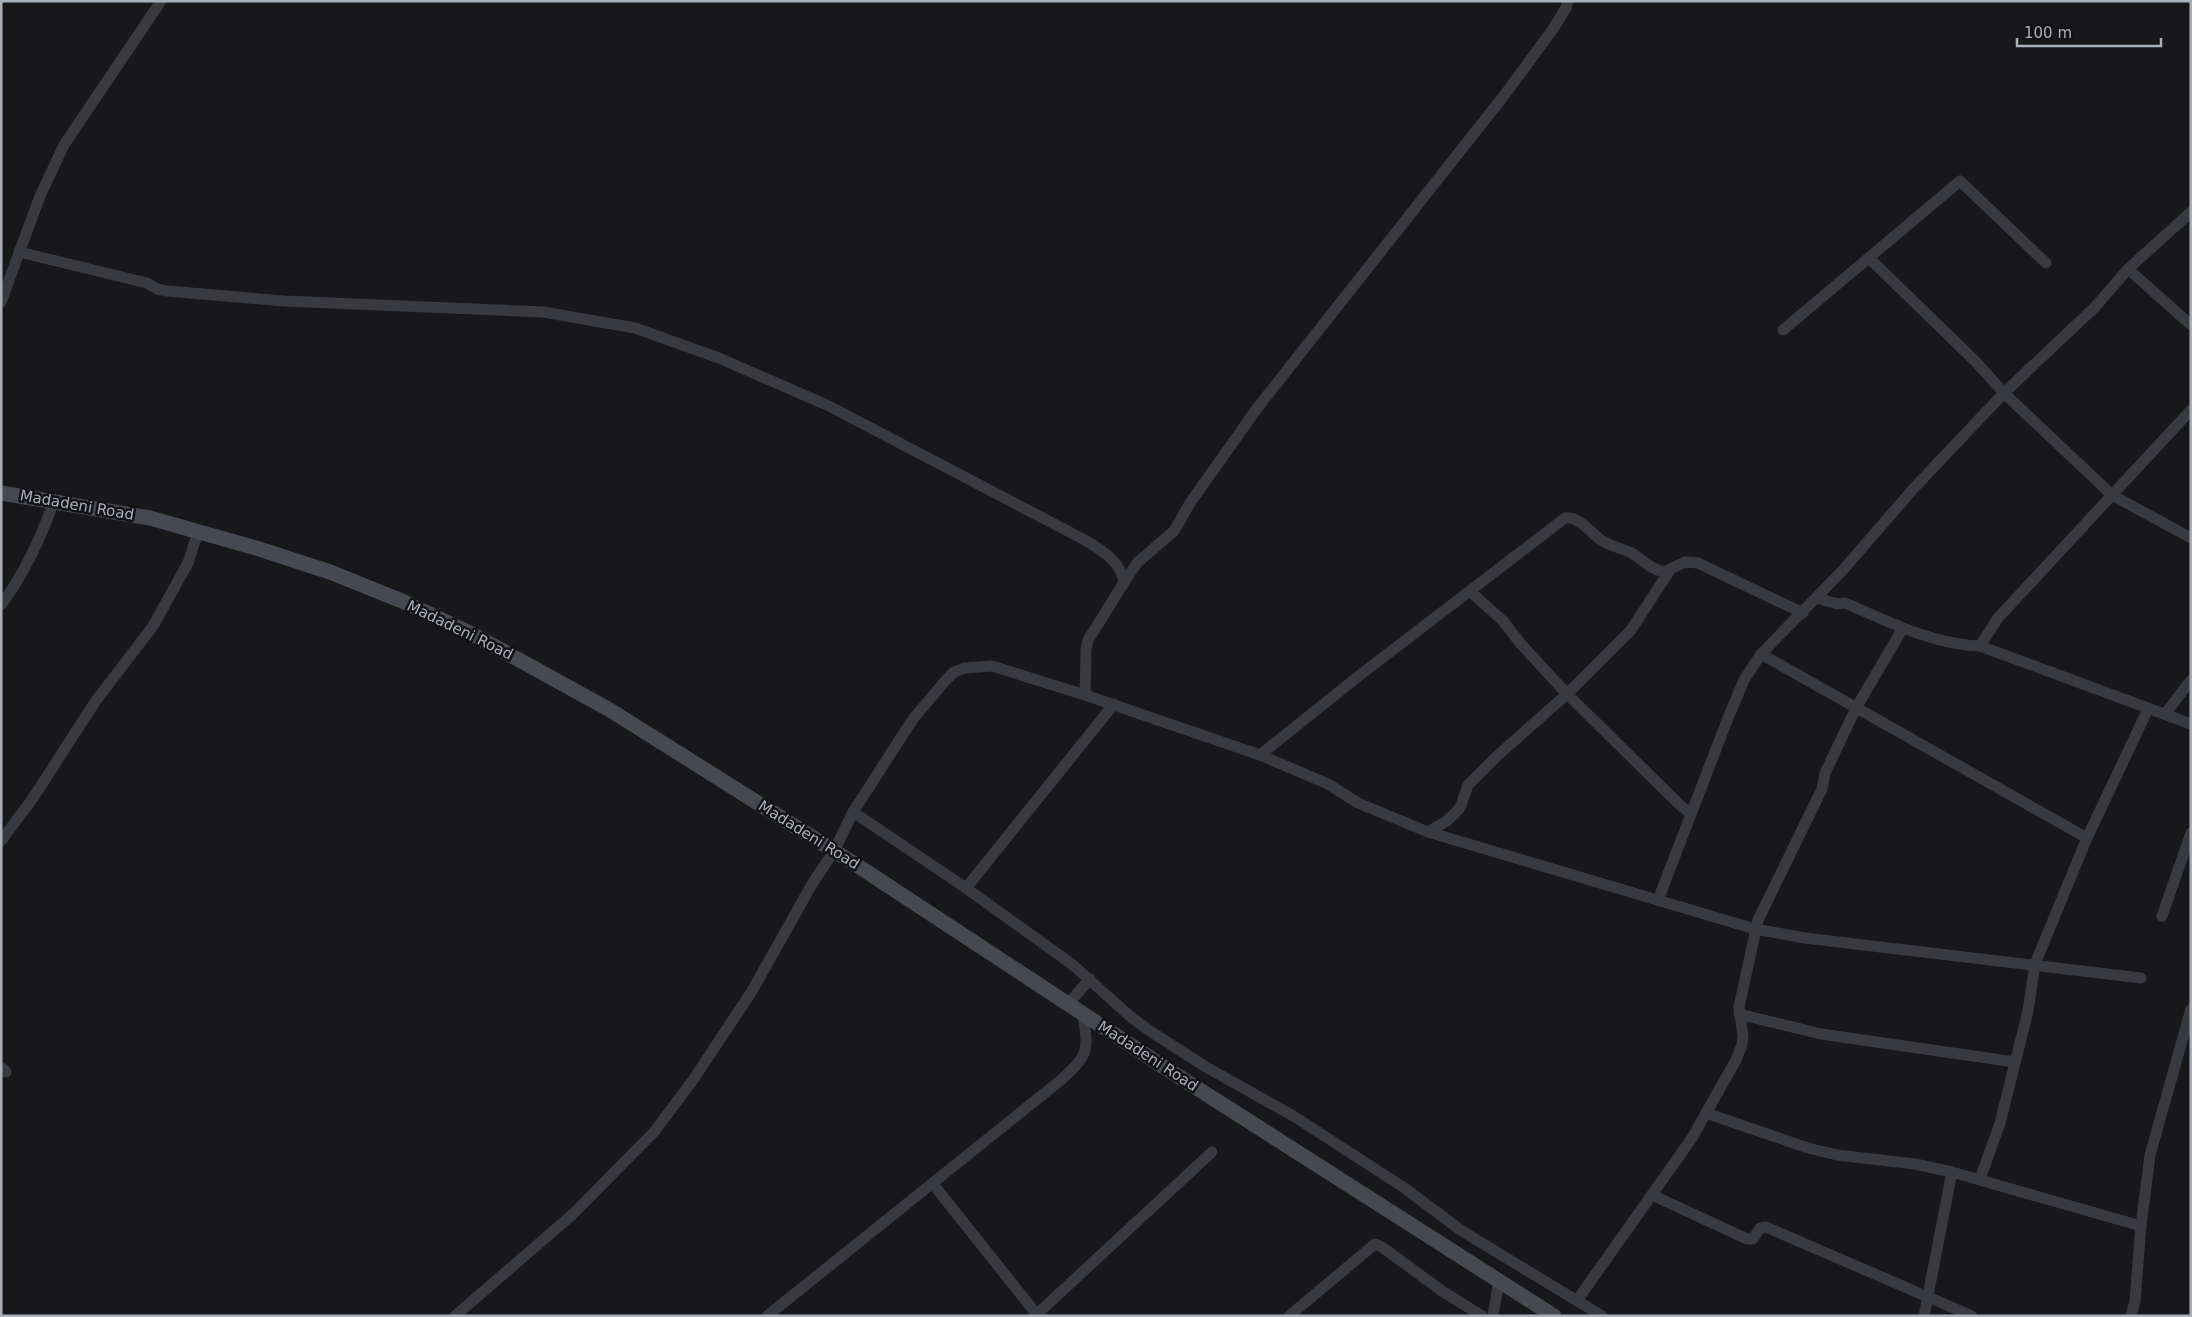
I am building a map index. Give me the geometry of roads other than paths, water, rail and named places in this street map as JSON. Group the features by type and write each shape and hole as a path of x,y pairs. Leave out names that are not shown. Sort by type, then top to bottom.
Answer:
{"street":[{"path":"1,302 40,196 64,145 161,1"},
{"path":"1085,695 1088,640 1124,582 1138,562 1174,531 1190,503 1258,407 1506,92 1553,29 1566,8 1568,1"},
{"path":"1783,330 1960,181 2046,263"},
{"path":"1658,900 1690,813 1744,680 1761,654 1816,598 1914,488 2004,393 2095,307 2128,269 2191,212"},
{"path":"19,252 147,284 157,289 177,292 284,301 542,312 617,324 653,333 718,358 829,406 1083,539 1115,561 1120,568 1124,582"},
{"path":"1869,258 1976,362 2004,393 2112,495 2191,538"},
{"path":"2128,269 2191,325"},
{"path":"1980,646 1998,618 2191,410"},
{"name":"Madadeni Road","path":"1,493 150,518 198,532 330,572 402,601 474,635 610,710 834,851 1068,1004 1554,1316"},
{"path":"1,606 21,576 42,533 54,501"},
{"path":"1260,755 1360,675 1471,592 1559,522 1571,518 1602,540 1632,554 1653,568 1664,572 1685,562 1698,563 1802,613"},
{"path":"1,841 95,702 153,626 188,563 198,532"},
{"path":"1428,832 1448,821 1460,808 1468,785 1497,756 1567,694 1631,630 1670,570"},
{"path":"1471,592 1503,621 1521,644 1567,694 1690,813"},
{"path":"1816,598 1838,604 1845,603 1904,628 1958,645 1980,646 2191,724"},
{"path":"1578,1299 1692,1138 1736,1060 1742,1045 1743,1036 1739,1014 1742,986 1755,929 1822,788 1824,772 1856,708 1904,628"},
{"path":"1761,654 2087,838"},
{"path":"455,1316 573,1214 654,1132 693,1080 747,999 812,884 834,851 853,812 913,719 937,688 954,672 971,667 992,666 1114,704 1260,755 1328,784 1358,803 1428,832 1755,929 1805,938 2141,978"},
{"path":"2165,714 2191,680"},
{"path":"966,888 1114,704"},
{"path":"1980,1179 2000,1122 2028,1011 2035,964 2087,838 2148,709"},
{"path":"853,812 966,888 1090,979 1132,1018 1153,1033 1206,1067 1311,1127 1403,1187 1470,1236 1578,1299 1602,1316"},
{"path":"2162,916 2191,833"},
{"path":"1068,1004 1090,979"},
{"path":"2132,1316 2150,1155 2191,1009"},
{"path":"767,1316 933,1184 1061,1080 1080,1062 1086,1049 1083,1013"},
{"path":"1739,1014 1821,1034 2015,1062"},
{"path":"1706,1113 1808,1148 1837,1155 1915,1164 1952,1172 2141,1226"},
{"path":"933,1184 1037,1315 1212,1152"},
{"path":"1924,1316 1952,1172"},
{"path":"1652,1195 1747,1239 1753,1239 1760,1228 1766,1227 1928,1295 1972,1316"},
{"path":"1289,1316 1375,1244 1382,1247 1442,1291 1482,1316"},
{"path":"1493,1316 1499,1280"}]}
